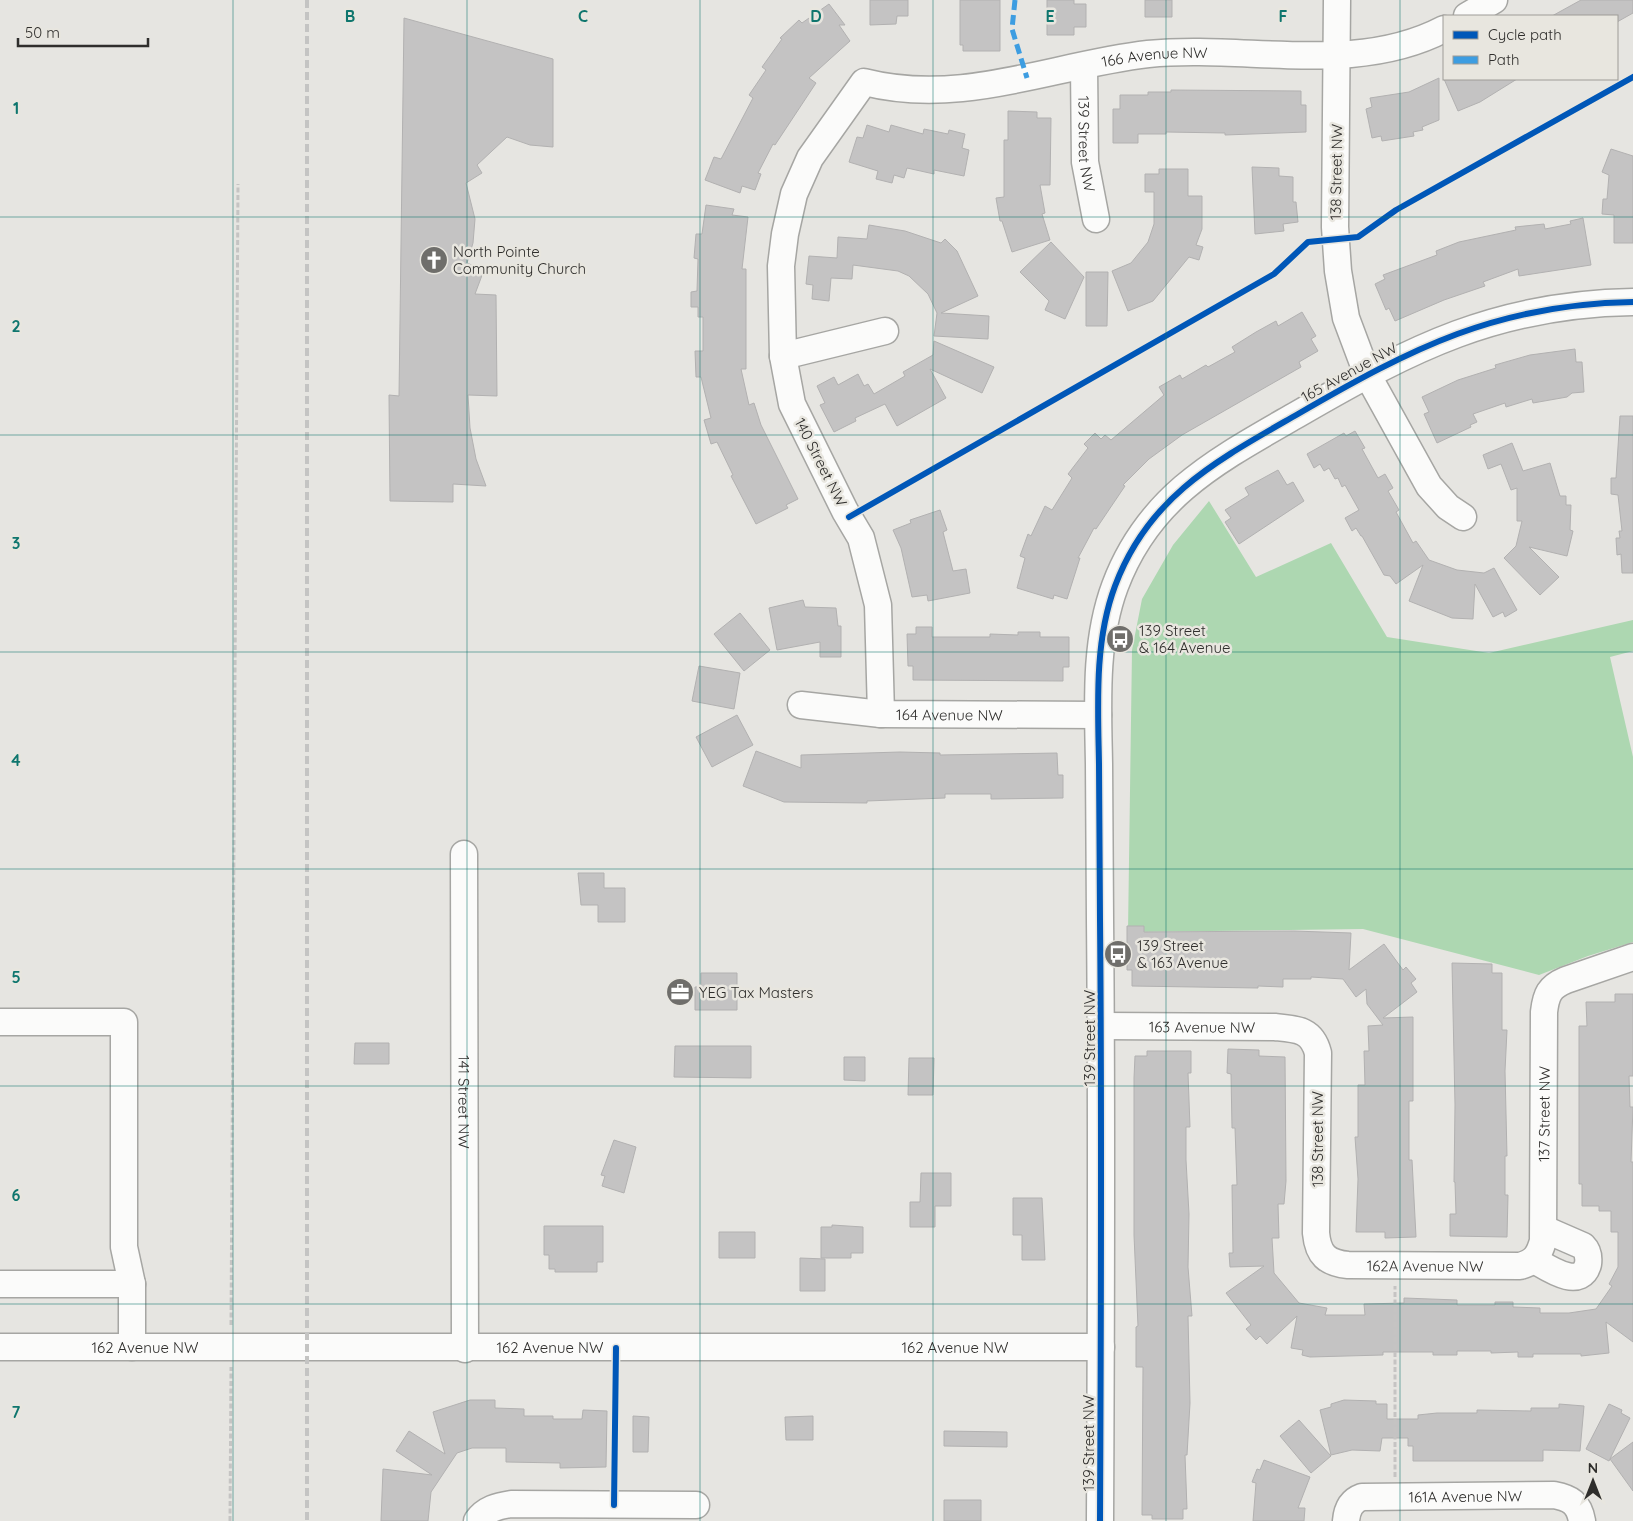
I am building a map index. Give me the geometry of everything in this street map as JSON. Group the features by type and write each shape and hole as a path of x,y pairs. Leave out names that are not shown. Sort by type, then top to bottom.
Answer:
{"street":[{"name":"138 Street NW","path":"1337,0 1335,227 1338,271 1346,318 1368,374 1429,486 1448,507 1463,517"},
{"path":"1469,15 1494,0"},
{"name":"166 Avenue NW","path":"864,82 883,87 925,91 965,89 1084,66 1166,53 1337,54 1374,52 1397,47 1443,29"},
{"name":"139 Street NW","path":"1084,66 1086,162 1096,219"},
{"name":"140 Street NW","path":"864,82 810,158 794,194 785,234 782,266 783,356 792,404 845,511 861,538 878,605 881,714"},
{"name":"165 Avenue NW","path":"1127,560 1146,526 1188,484 1218,460 1368,374 1438,340 1505,318 1567,306 1633,302"},
{"path":"783,356 885,331"},
{"name":"139 Street NW","path":"1100,1521 1102,1026 1098,715 1100,662 1106,622 1114,588 1127,560"},
{"name":"164 Avenue NW","path":"801,705 881,714 1098,715"},
{"name":"141 Street NW","path":"464,854 465,1348"},
{"name":"137 Street NW","path":"1534,1260 1540,1253 1544,1229 1545,1001 1547,993 1555,985 1633,957"},
{"path":"0,1022 124,1022 124,1246 132,1284 132,1347"},
{"name":"163 Avenue NW","path":"1102,1026 1275,1027 1303,1032"},
{"name":"138 Street NW","path":"1303,1032 1315,1042 1318,1053 1316,1234 1320,1252"},
{"path":"1534,1260 1565,1276 1573,1277 1582,1273 1588,1262 1589,1257 1583,1246 1544,1229"},
{"name":"162A Avenue NW","path":"1320,1252 1330,1262 1338,1264 1520,1266 1534,1260"},
{"path":"0,1284 132,1284"},
{"name":"162 Avenue NW","path":"0,1347 1101,1347"},
{"name":"161A Avenue NW","path":"1350,1510 1372,1496 1554,1495 1578,1511"},
{"path":"478,1520 485,1512 497,1506 511,1504 696,1505"}],"path":[{"path":"230,1521 238,184"},
{"path":"1395,1265 1395,1496"}],"green space":[{"path":"1209,501 1256,577 1331,543 1387,637 1489,653 1633,620 1633,651 1610,657 1633,757 1633,942 1588,956 1539,975 1363,929 1128,932 1132,650 1142,599 1173,545"}],"building":[{"path":"870,0 908,0 908,16 897,16 896,24 870,25"},
{"path":"960,0 1000,0 1000,51 963,51 963,45 960,45"},
{"path":"1047,0 1074,0 1074,4 1086,4 1086,27 1074,27 1074,35 1047,35"},
{"path":"1145,0 1172,0 1172,17 1145,17"},
{"path":"1581,0 1633,0 1633,13 1618,21 1618,15 1554,15"},
{"path":"829,4 845,25 839,25 850,41 809,78 816,83 775,145 773,144 758,173 761,174 755,190 742,186 740,193 705,180 714,157 721,159 753,98 749,95 766,70 762,67 782,39 780,38 799,20 802,23"},
{"name":"North Pointe Community Church","path":"404,18 553,59 553,147 530,145 507,137 477,165 482,173 466,183 475,219 473,243 467,263 484,270 475,294 496,295 497,396 468,395 470,428 476,459 486,486 453,484 453,502 390,501 389,395 399,396"},
{"path":"1439,78 1439,120 1422,127 1423,130 1413,132 1414,136 1382,141 1381,136 1372,138 1366,109 1372,107 1370,98 1409,92"},
{"path":"1444,80 1515,80 1480,102 1458,111"},
{"path":"1171,90 1301,91 1301,105 1306,105 1306,132 1225,135 1225,133 1166,132 1166,134 1138,134 1138,143 1113,143 1113,109 1120,109 1120,95 1148,95 1148,92 1171,92"},
{"path":"1008,111 1037,112 1037,118 1051,118 1050,185 1040,185 1045,213 1042,214 1050,240 1012,252 1002,221 1000,221 996,198 1004,197 1004,140 1008,140"},
{"path":"867,125 889,132 891,125 923,134 924,129 948,134 949,130 965,134 962,148 969,150 964,176 934,170 934,174 907,168 904,178 894,175 892,183 876,179 878,171 849,162 857,137 863,138"},
{"path":"1611,149 1633,156 1633,243 1614,243 1614,215 1602,214 1603,199 1607,199 1609,175 1602,172"},
{"path":"1252,167 1279,168 1279,176 1293,177 1293,202 1296,202 1298,222 1283,224 1284,231 1255,234"},
{"path":"1159,169 1188,169 1188,196 1202,196 1202,229 1196,245 1203,247 1199,260 1189,257 1153,301 1128,311 1112,271 1131,263 1148,242 1154,224 1154,192 1145,192 1145,174 1159,174"},
{"path":"706,205 734,209 732,215 748,217 742,269 746,269 746,369 741,369 749,405 754,403 761,425 798,499 786,505 788,508 756,524 731,476 733,475 717,442 711,444 704,420 711,418 701,377 696,377 695,351 703,351 703,317 698,317 698,307 691,307 691,292 697,291 698,259 694,258 696,234 702,234"},
{"path":"1583,218 1591,265 1519,276 1518,269 1483,282 1485,286 1444,300 1395,321 1389,308 1386,310 1375,284 1385,279 1383,275 1437,255 1436,251 1459,242 1516,230 1515,227 1544,224 1545,229 1571,224 1570,221"},
{"path":"869,225 905,231 941,243 945,239 957,251 978,296 941,313 989,316 988,339 934,336 937,313 928,294 909,276 898,271 853,265 852,279 831,278 829,301 812,299 813,285 806,284 809,256 837,258 838,237 867,239"},
{"path":"1051,242 1084,277 1065,319 1045,310 1049,301 1020,272"},
{"path":"1086,272 1108,272 1107,326 1086,326"},
{"path":"1302,312 1316,336 1311,339 1318,351 1299,362 1301,367 1182,435 1149,459 1123,485 1125,486 1096,529 1094,528 1078,558 1080,558 1067,599 1054,595 1053,599 1017,588 1025,558 1020,556 1028,534 1031,536 1045,506 1052,510 1072,478 1068,474 1088,448 1084,444 1095,433 1101,439 1105,435 1111,440 1164,395 1159,387 1180,375 1182,379 1206,365 1208,367 1235,352 1232,347 1256,332 1276,321 1278,326"},
{"path":"934,341 994,367 982,393 930,369 946,398 897,426 885,404 855,418 856,421 834,432 820,405 825,403 817,386 834,377 838,385 858,374 864,386 868,384 874,394 905,376 903,372 933,355"},
{"path":"1575,349 1576,362 1582,362 1584,392 1572,393 1567,397 1533,403 1532,399 1506,407 1505,403 1473,414 1477,422 1470,425 1471,427 1437,443 1424,414 1429,412 1422,397 1458,380 1496,368 1495,365 1530,355"},
{"path":"1620,416 1633,416 1633,573 1622,573 1621,554 1617,555 1616,538 1620,538 1619,531 1622,531 1618,495 1611,494 1611,478 1616,478"},
{"path":"1355,431 1365,448 1362,449 1378,478 1385,474 1393,488 1388,491 1399,510 1396,512 1413,543 1416,541 1429,560 1457,570 1484,573 1494,568 1517,610 1505,617 1503,612 1493,617 1475,584 1473,619 1452,618 1409,601 1423,565 1396,584 1390,576 1384,575 1362,536 1356,528 1352,531 1345,518 1359,510 1345,485 1342,487 1338,478 1335,479 1329,468 1324,471 1320,464 1314,468 1307,454 1344,433 1346,436"},
{"path":"1512,443 1523,471 1550,463 1560,496 1566,496 1566,505 1571,505 1570,530 1573,531 1567,556 1529,547 1559,577 1540,595 1504,558 1516,546 1522,521 1517,521 1517,488 1511,490 1501,464 1488,469 1483,455"},
{"path":"1278,470 1287,485 1293,482 1304,501 1239,544 1225,522 1231,518 1225,510 1249,495 1245,488"},
{"path":"940,510 947,530 943,532 953,571 966,569 970,593 928,601 927,595 912,597 901,548 893,530 911,523 910,520"},
{"path":"803,600 805,607 836,608 838,626 841,626 841,657 820,657 820,642 777,650 769,608"},
{"path":"740,613 770,650 744,671 714,634"},
{"path":"916,627 932,627 932,637 990,637 990,634 1018,635 1018,632 1040,632 1040,637 1069,637 1069,667 1063,667 1063,681 913,680 913,666 908,666 907,634 916,634"},
{"path":"699,666 740,673 734,709 692,701"},
{"path":"737,715 753,745 712,767 696,737"},
{"path":"756,751 801,768 801,755 900,752 940,753 940,755 1057,753 1058,775 1063,775 1063,798 991,799 991,794 945,794 945,798 867,801 867,803 784,802 743,786"},
{"path":"578,873 604,873 604,888 625,888 625,922 598,922 598,905 581,905"},
{"path":"1127,926 1144,926 1144,932 1294,931 1351,933 1349,970 1384,944 1403,970 1406,967 1416,979 1411,983 1417,992 1383,1018 1413,1017 1413,1101 1409,1101 1409,1160 1412,1160 1416,1237 1385,1238 1385,1232 1356,1232 1358,1179 1355,1137 1358,1137 1358,1085 1365,1085 1364,1051 1369,1051 1368,1026 1383,1025 1367,1004 1366,989 1356,997 1343,979 1311,977 1311,979 1283,979 1283,987 1132,986 1132,970 1127,970"},
{"path":"1452,963 1492,964 1492,973 1502,973 1502,1030 1507,1030 1505,1071 1507,1156 1505,1156 1505,1195 1508,1195 1507,1237 1450,1236 1450,1214 1456,1214"},
{"path":"701,973 737,973 737,1010 695,1010 695,987 701,987"},
{"path":"1615,994 1633,994 1633,1076 1629,1076 1630,1107 1633,1107 1631,1162 1633,1162 1633,1342 1606,1322 1609,1353 1581,1356 1581,1354 1533,1354 1533,1357 1518,1357 1518,1352 1457,1351 1457,1355 1433,1355 1433,1352 1383,1352 1383,1355 1310,1357 1302,1355 1303,1350 1291,1348 1297,1316 1267,1344 1260,1336 1256,1340 1246,1329 1251,1325 1226,1293 1264,1266 1230,1267 1229,1253 1233,1253 1232,1185 1237,1185 1235,1128 1232,1128 1231,1074 1227,1073 1228,1049 1259,1050 1259,1056 1285,1057 1286,1181 1284,1204 1278,1204 1279,1238 1272,1238 1274,1273 1299,1303 1327,1308 1325,1315 1365,1315 1364,1304 1404,1303 1404,1298 1457,1300 1457,1305 1495,1305 1495,1302 1513,1302 1513,1307 1540,1308 1540,1313 1569,1313 1596,1309 1612,1286 1609,1284 1618,1267 1618,1232 1611,1232 1611,1211 1599,1211 1599,1206 1582,1206 1582,1184 1579,1184 1579,1026 1587,1026 1586,1002 1615,1002"},
{"path":"355,1043 389,1043 389,1064 354,1064"},
{"path":"675,1046 751,1046 751,1078 674,1077"},
{"path":"1147,1051 1191,1051 1191,1073 1188,1073 1190,1127 1186,1127 1186,1160 1189,1214 1188,1267 1192,1316 1188,1316 1190,1403 1187,1455 1185,1455 1187,1509 1183,1509 1183,1519 1152,1519 1152,1515 1142,1515 1143,1367 1136,1367 1136,1327 1138,1326 1134,1235 1134,1078 1135,1056 1147,1056"},
{"path":"844,1057 865,1057 865,1081 844,1080"},
{"path":"909,1058 934,1058 933,1095 908,1095"},
{"path":"614,1140 636,1147 624,1193 602,1186 605,1176 601,1175"},
{"path":"921,1173 951,1173 951,1206 935,1206 935,1227 910,1227 910,1202 920,1202"},
{"path":"1013,1198 1042,1198 1045,1260 1022,1260 1022,1235 1013,1235"},
{"path":"832,1225 863,1227 863,1253 851,1253 851,1258 821,1258 821,1227 832,1227"},
{"path":"544,1226 603,1226 603,1262 597,1262 597,1272 555,1272 555,1269 549,1269 549,1255 544,1255"},
{"path":"719,1232 755,1232 755,1258 719,1258"},
{"path":"800,1258 825,1259 825,1291 800,1291"},
{"path":"470,1400 495,1400 495,1408 524,1409 524,1416 553,1416 553,1419 582,1419 583,1410 607,1411 606,1467 560,1468 560,1463 506,1462 506,1448 472,1448 457,1453 431,1492 428,1521 381,1521 383,1469 432,1475 396,1451 409,1431 445,1454 433,1412"},
{"path":"1344,1400 1376,1401 1376,1404 1387,1404 1387,1419 1418,1419 1418,1415 1477,1413 1477,1410 1531,1411 1531,1408 1559,1408 1559,1404 1584,1406 1580,1451 1543,1450 1543,1461 1413,1461 1413,1446 1408,1446 1408,1438 1382,1438 1380,1451 1352,1450 1331,1455 1320,1410"},
{"path":"1609,1404 1622,1410 1621,1413 1630,1418 1609,1461 1586,1449"},
{"path":"633,1416 649,1417 648,1452 633,1452"},
{"path":"813,1416 813,1440 786,1440 785,1417"},
{"path":"1299,1420 1331,1456 1311,1473 1280,1436"},
{"path":"944,1431 1007,1432 1007,1447 944,1446"},
{"path":"1633,1442 1633,1491 1610,1459"},
{"path":"1264,1460 1310,1477 1298,1508 1305,1508 1304,1521 1253,1521 1256,1483 1252,1482 1257,1469 1260,1470"},
{"path":"944,1500 981,1500 981,1521 944,1521"}],"railway":[{"path":"307,0 307,1521"}],"marked path":[{"path":"1015,0 1012,29 1027,78"}],"cycle path":[{"path":"849,517 1274,274 1308,242 1358,237 1396,210 1633,77"},
{"path":"1100,1521 1101,1070 1098,697 1100,652 1108,607 1115,586 1129,554 1147,527 1189,483 1240,447 1340,390 1418,350 1457,334 1497,321 1539,311 1584,305 1633,302"},
{"path":"614,1505 616,1348"}],"place":[{"name":"North Pointe Community Church","path":"434,260"},
{"name":"139 Street & 164 Avenue","path":"1120,639"},
{"name":"139 Street & 163 Avenue","path":"1118,954"},
{"name":"YEG Tax Masters","path":"680,992"}]}
